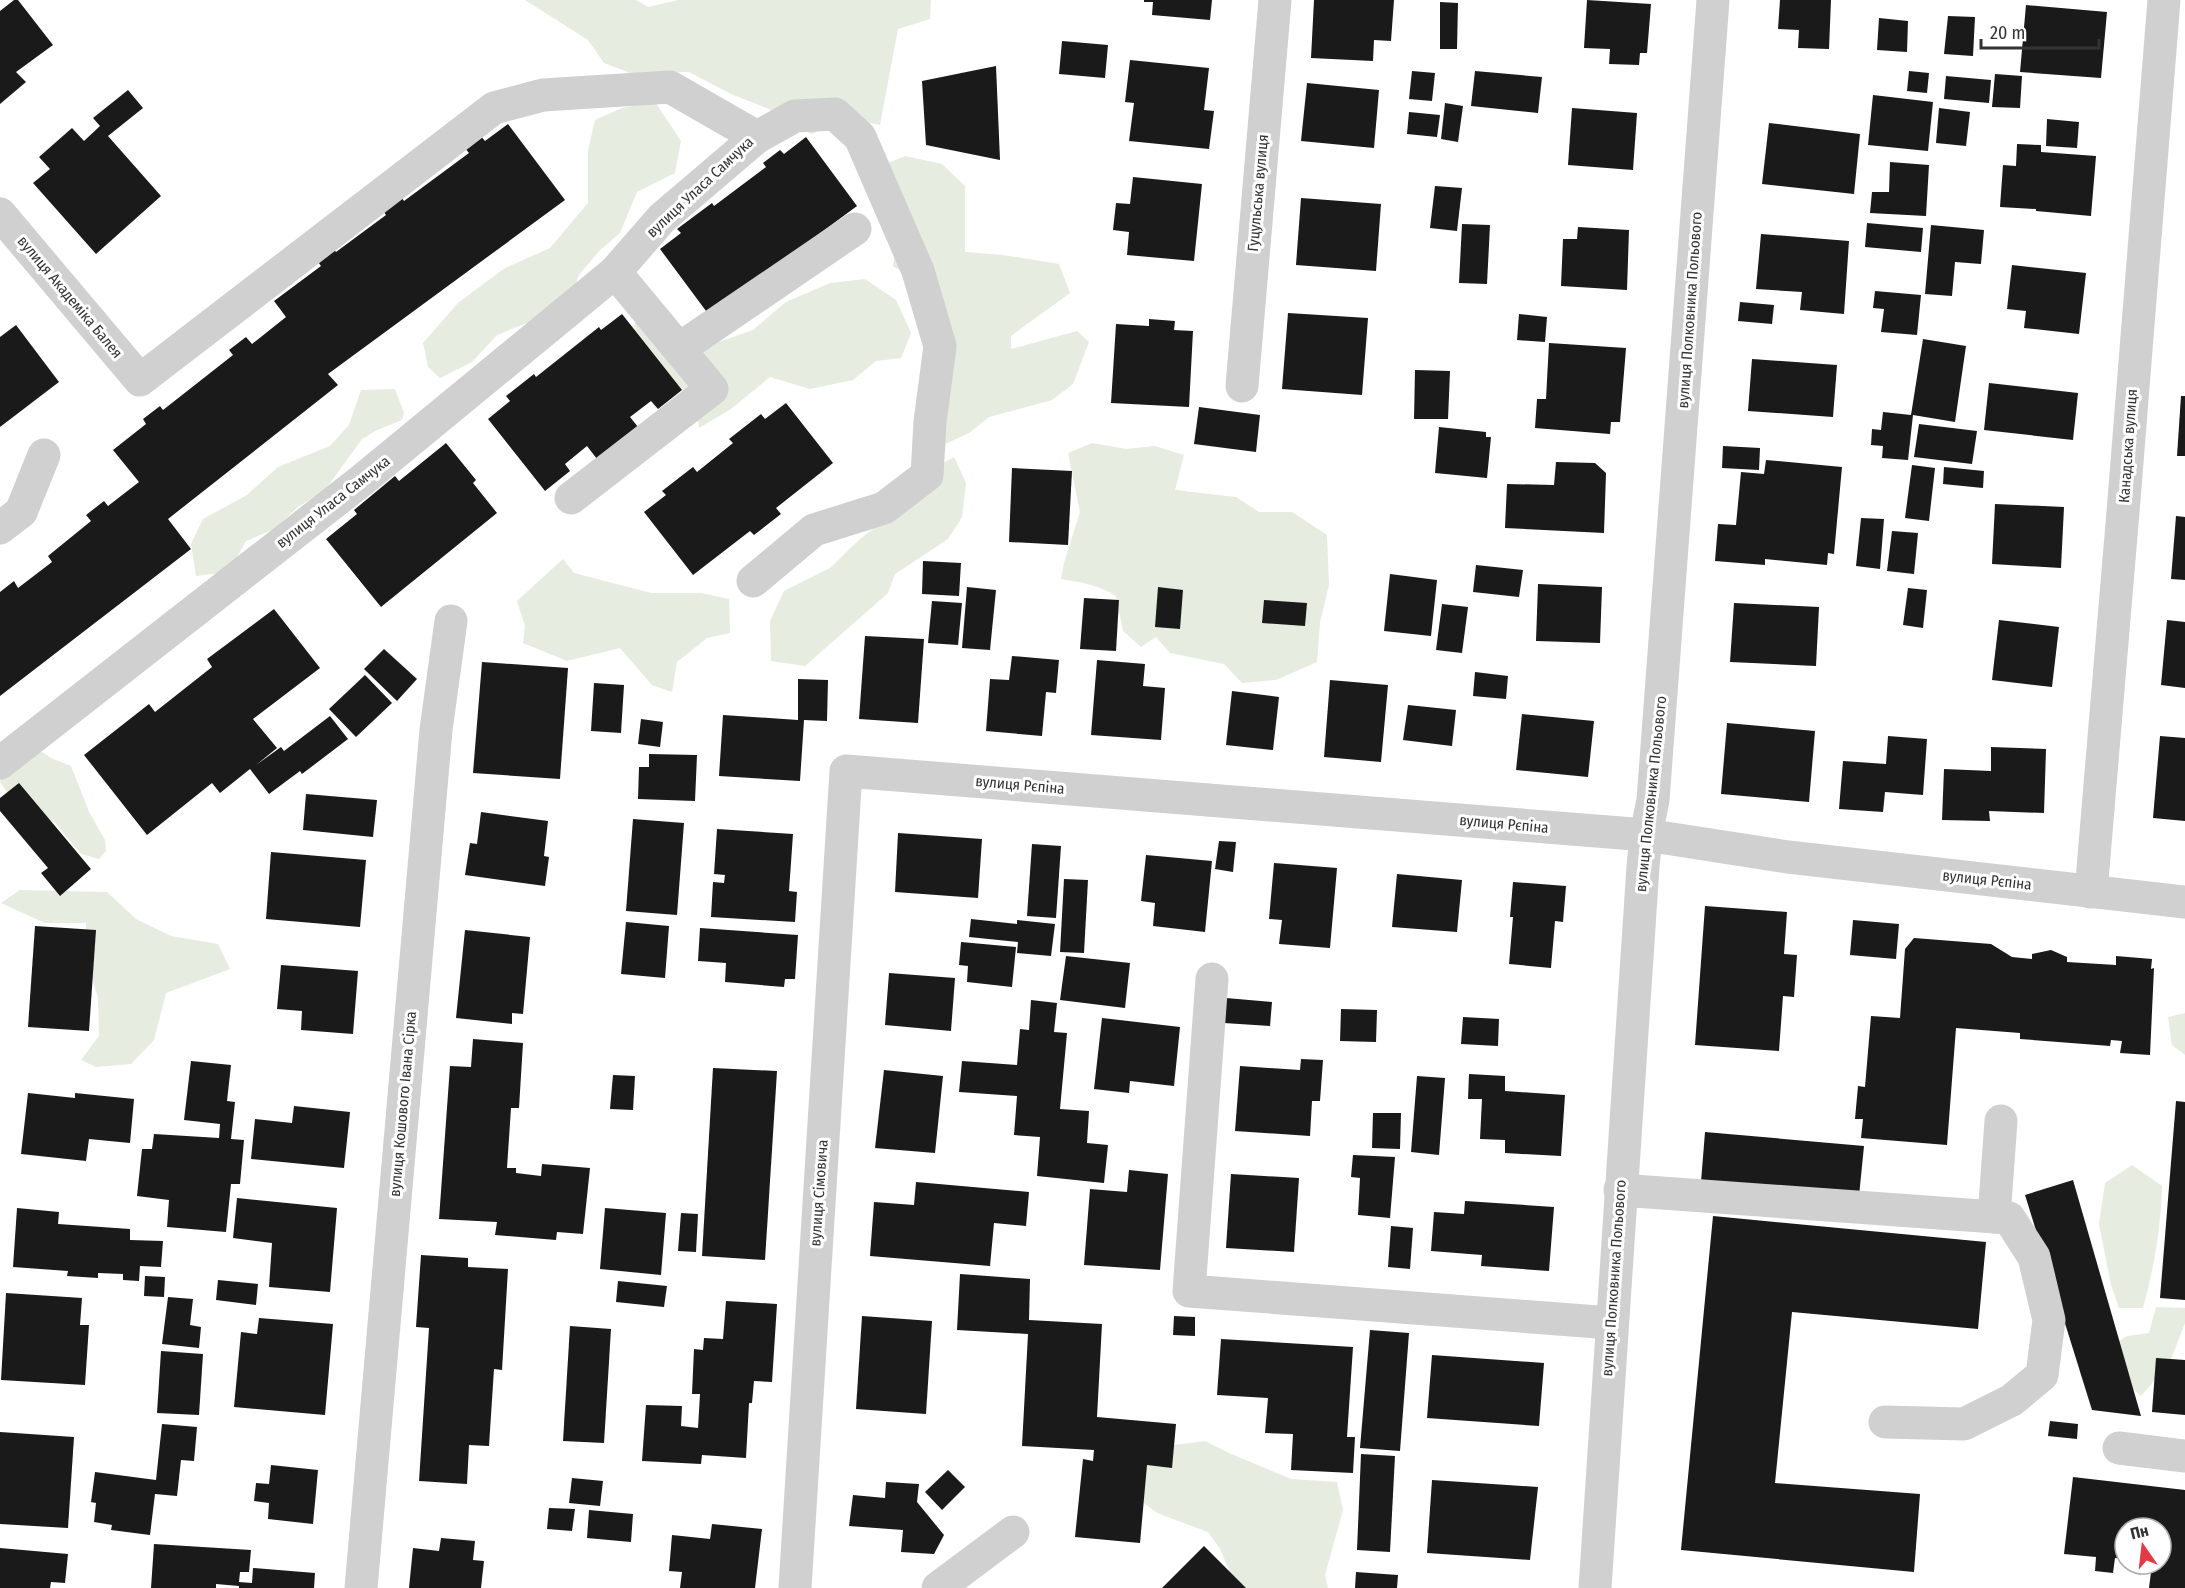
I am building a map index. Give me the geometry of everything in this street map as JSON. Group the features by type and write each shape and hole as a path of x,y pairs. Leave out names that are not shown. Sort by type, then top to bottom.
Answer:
{"street":[{"name":"Гуцульська вулиця","path":"1242,386 1275,0"},
{"name":"вулиця Полковника Польового","path":"1594,1588 1646,835 1653,800 1713,0"},
{"name":"Канадська вулиця","path":"2091,892 2113,658 2138,299 2164,0"},
{"name":"вулиця Уласа Самчука","path":"0,763 361,481 615,272 662,218 757,136 670,87 543,95 494,108 140,380"},
{"path":"753,581 814,530 884,508 927,475 930,422 940,346 918,271 860,138 835,114 795,116 757,136"},
{"name":"вулиця Академіка Балея","path":"0,214 140,380"},
{"path":"680,349 855,229"},
{"path":"571,498 712,389 615,272"},
{"path":"0,528 21,512 44,455"},
{"name":"вулиця Кошового Івана Сірка","path":"361,1588 436,730 451,621"},
{"name":"вулиця Рєпіна","path":"844,797 846,771 1646,835 1788,857 2185,902"},
{"name":"вулиця Сімовича","path":"795,1588 844,797"},
{"path":"1212,979 1189,1291 1611,1323"},
{"path":"1994,1217 2001,1121"},
{"path":"1620,1190 2009,1218 2034,1257 2049,1320 2042,1375 2012,1400 1964,1424 1885,1422"},
{"path":"2118,1448 2185,1456"},
{"path":"938,1588 1012,1533"}],"shaded area":[{"path":"525,0 636,0 648,7 678,0 931,0 930,19 898,29 880,125 847,118 812,134 782,121 769,109 731,94 689,72 630,73 604,63 588,40"},
{"path":"655,102 681,141 675,173 637,192 620,233 599,251 579,275 571,297 527,323 497,335 472,362 440,378 428,367 423,343 458,303 505,268 550,248 588,203 588,151 595,120 622,108"},
{"path":"905,156 942,164 965,186 965,252 1003,255 1059,264 1070,293 1011,336 1011,349 1077,331 1089,342 1073,384 1052,400 989,417 969,433 945,444 940,389 913,279 893,266 897,237 879,167"},
{"path":"865,279 896,300 911,333 901,358 876,361 853,380 810,389 770,377 731,409 699,428 696,404 663,372 634,350 635,318 716,343 753,330 786,302 830,283"},
{"path":"395,389 404,413 402,420 362,439 325,490 298,507 274,529 246,541 229,572 196,576 191,544 203,519 247,495 278,467 330,446 349,425 361,390"},
{"path":"1092,443 1126,449 1155,446 1184,455 1175,490 1236,497 1259,512 1292,512 1327,535 1329,585 1320,622 1317,662 1276,680 1242,683 1224,664 1170,653 1156,637 1141,647 1123,631 1116,596 1096,587 1061,579 1080,512 1068,453"},
{"path":"954,457 966,483 962,517 948,539 895,574 888,593 805,666 771,661 770,621 784,591 830,568 859,540 908,502 926,472"},
{"path":"563,559 574,573 651,593 701,593 729,599 730,633 707,638 677,662 672,692 652,685 620,648 567,661 523,643 525,626 517,601"},
{"path":"20,748 42,752 71,766 89,812 105,840 106,851 99,859 81,854 55,823 12,799 0,782 11,752"},
{"path":"20,890 107,892 136,919 171,936 218,944 230,969 166,993 154,1040 131,1064 96,1067 81,1060 99,1036 98,998 86,958 86,923 45,923 1,903"},
{"path":"2185,1013 2185,1055 2172,1045 2168,1017"},
{"path":"2132,1165 2162,1186 2160,1217 2154,1263 2143,1308 2119,1308 2111,1285 2099,1224 2105,1183"},
{"path":"2156,1307 2185,1308 2185,1323 2169,1364 2141,1396 2122,1379 2110,1347 2127,1336 2149,1333"},
{"path":"1205,1441 1291,1479 1337,1482 1343,1510 1325,1575 1328,1588 1242,1588 1236,1586 1220,1549 1208,1532 1157,1513 1144,1503 1138,1463 1150,1448"}],"building":[{"path":"14,0 18,0 53,45 16,72 26,82 0,104 0,11"},
{"path":"1144,0 1212,0 1210,20 1152,15 1153,2 1144,2"},
{"path":"1314,0 1394,0 1391,41 1374,40 1373,61 1311,58"},
{"path":"1587,0 1651,4 1647,53 1640,53 1639,65 1609,64 1610,49 1584,48"},
{"path":"1780,0 1831,0 1829,49 1798,48 1799,30 1778,29"},
{"path":"1440,2 1458,3 1457,49 1440,49"},
{"path":"2026,5 2107,12 2101,78 2020,72"},
{"path":"1948,16 1975,17 1973,56 1944,54"},
{"path":"1879,18 1908,21 1907,52 1877,50"},
{"path":"1062,41 1108,45 1105,78 1059,74"},
{"path":"1130,60 1209,68 1204,110 1214,111 1209,149 1129,141 1134,103 1125,102"},
{"path":"996,66 1000,160 926,145 922,81"},
{"path":"1412,71 1435,73 1432,101 1409,99"},
{"path":"1475,71 1542,77 1538,113 1471,106"},
{"path":"1909,71 1929,73 1927,93 1907,91"},
{"path":"1995,74 2022,76 2020,108 1992,107"},
{"path":"1946,76 1991,80 1989,103 1944,99"},
{"path":"1307,83 1379,90 1374,148 1301,141"},
{"path":"128,90 143,108 108,136 161,196 96,254 33,183 50,169 39,157 72,128 84,141 100,126 93,118"},
{"path":"1873,95 1933,102 1928,151 1868,145"},
{"path":"1445,103 1463,106 1458,142 1441,139"},
{"path":"1572,108 1637,113 1633,170 1568,165"},
{"path":"1939,108 1970,112 1966,146 1936,143"},
{"path":"1409,112 1440,115 1437,137 1407,134"},
{"path":"2047,119 2079,122 2077,148 2046,146"},
{"path":"1769,123 1860,134 1854,194 1762,184"},
{"path":"508,124 565,200 328,374 338,385 168,519 191,549 0,696 0,592 14,581 18,588 52,562 48,556 91,521 86,515 104,501 108,506 139,482 113,450 146,424 143,419 160,406 163,410 233,355 229,350 246,337 252,344 286,317 274,301 321,266 316,259 332,247 336,252 386,215 381,208 400,195 404,201 469,153 463,146 479,134 485,141"},
{"path":"806,137 857,206 709,315 660,249 681,233 677,229 712,203 714,206 766,167 763,163 780,150 784,154"},
{"path":"2017,144 2041,145 2041,152 2096,156 2091,216 2000,207 2003,165 2016,166"},
{"path":"1890,162 1929,165 1926,216 1870,213 1872,192 1889,192"},
{"path":"1133,177 1202,184 1194,261 1127,255 1129,232 1113,230 1116,203 1130,204"},
{"path":"1435,186 1462,188 1457,231 1430,228"},
{"path":"1301,198 1381,204 1376,271 1296,265"},
{"path":"1867,223 1923,228 1921,252 1865,247"},
{"path":"1462,224 1490,225 1487,284 1459,283"},
{"path":"1931,225 1984,230 1981,264 1955,262 1952,296 1925,294"},
{"path":"1578,227 1629,230 1627,290 1561,286 1563,239 1577,239"},
{"path":"1761,234 1849,241 1844,314 1800,310 1802,292 1756,289"},
{"path":"2012,265 2086,273 2079,334 2024,328 2026,311 2007,309"},
{"path":"1875,291 1921,295 1917,335 1881,332 1884,309 1873,308"},
{"path":"1740,302 1774,305 1772,324 1738,321"},
{"path":"1288,313 1368,318 1362,395 1282,389"},
{"path":"622,314 682,390 658,409 651,401 630,417 638,427 597,459 587,446 565,464 570,471 545,491 488,419 510,401 506,396 534,374 536,377 599,327 601,330"},
{"path":"1519,314 1547,317 1545,342 1517,340"},
{"path":"1149,319 1175,321 1174,330 1193,331 1189,407 1111,403 1116,324 1149,326"},
{"path":"16,325 59,382 0,427 0,337"},
{"path":"1923,339 1966,346 1955,422 1913,415 1908,460 1882,458 1883,446 1871,445 1872,429 1881,430 1883,412 1911,415"},
{"path":"1549,343 1626,348 1620,422 1611,422 1610,434 1535,428 1537,399 1546,399"},
{"path":"1752,359 1837,365 1833,417 1748,411"},
{"path":"1415,370 1450,371 1448,419 1414,419"},
{"path":"1989,383 2078,393 2073,440 1984,430"},
{"path":"2181,396 2185,396 2185,456 2177,456"},
{"path":"786,403 833,463 776,508 781,514 754,535 750,531 693,575 644,512 666,495 662,491 693,467 697,472 733,443 729,439 761,414 765,419"},
{"path":"1199,407 1260,415 1256,452 1194,444"},
{"path":"1919,424 1977,431 1972,464 1914,457"},
{"path":"1439,427 1486,432 1486,437 1491,437 1487,478 1435,473"},
{"path":"446,443 476,480 473,483 497,513 381,607 326,539 357,514 354,510 395,476 399,481"},
{"path":"1723,446 1760,448 1759,470 1722,468"},
{"path":"1766,460 1842,467 1834,554 1828,553 1827,565 1765,559 1765,565 1715,561 1718,524 1736,525 1741,472 1764,474"},
{"path":"1556,462 1595,463 1606,473 1604,533 1505,528 1507,484 1554,485"},
{"path":"1912,465 1935,468 1929,521 1905,518"},
{"path":"1944,467 1984,471 1983,488 1943,484"},
{"path":"1012,468 1072,471 1068,545 1009,542"},
{"path":"1995,504 2064,507 2061,568 1992,564"},
{"path":"2176,516 2185,517 2185,580 2171,579"},
{"path":"1861,518 1884,519 1880,569 1856,566"},
{"path":"1892,531 1918,533 1914,574 1887,571"},
{"path":"923,561 961,563 959,596 922,594"},
{"path":"1476,565 1523,570 1519,597 1473,592"},
{"path":"1390,574 1437,580 1431,636 1384,631"},
{"path":"1538,584 1602,587 1600,643 1536,641"},
{"path":"967,587 996,590 990,650 962,648"},
{"path":"1158,587 1183,590 1180,629 1155,627"},
{"path":"1908,588 1927,590 1923,628 1903,625"},
{"path":"1084,598 1119,600 1116,651 1080,649"},
{"path":"1264,600 1307,603 1305,626 1262,623"},
{"path":"932,601 962,603 958,645 928,643"},
{"path":"1734,603 1819,607 1816,666 1730,662"},
{"path":"1442,604 1468,607 1462,653 1436,650"},
{"path":"274,609 320,668 253,719 277,748 256,765 281,747 284,751 330,716 348,739 302,774 300,771 269,794 250,769 220,793 212,783 147,835 84,755 149,704 155,712 212,667 207,659"},
{"path":"1999,620 2059,627 2052,687 1992,680"},
{"path":"2167,620 2185,622 2185,688 2161,685"},
{"path":"865,636 924,639 918,723 859,719"},
{"path":"384,649 417,679 397,701 364,669"},
{"path":"1012,656 1059,660 1056,693 1046,692 1042,736 986,731 990,679 1009,680"},
{"path":"1097,660 1145,664 1143,686 1165,688 1161,740 1091,735"},
{"path":"482,662 568,668 560,779 473,773"},
{"path":"1475,672 1508,676 1506,699 1473,696"},
{"path":"365,675 392,703 356,737 329,709"},
{"path":"798,679 828,680 827,721 804,720 800,781 719,776 723,715 798,720"},
{"path":"1330,680 1388,685 1381,762 1324,757"},
{"path":"594,683 624,685 621,733 591,731"},
{"path":"1232,691 1279,697 1273,750 1226,745"},
{"path":"1408,705 1456,710 1452,746 1403,740"},
{"path":"1522,714 1594,721 1588,777 1516,770"},
{"path":"641,719 663,722 660,747 638,744"},
{"path":"1727,723 1815,731 1809,802 1721,794"},
{"path":"1888,736 1927,739 1923,795 1885,792 1883,812 1839,809 1843,761 1886,764"},
{"path":"2160,736 2185,738 2185,821 2153,818"},
{"path":"1991,747 2046,749 2044,813 1989,811 1990,821 1942,820 1944,769 1991,771"},
{"path":"649,754 697,755 695,801 638,799 639,767 649,767"},
{"path":"19,783 91,869 60,896 41,873 48,868 0,811 0,798"},
{"path":"306,794 377,800 373,837 303,830"},
{"path":"481,812 548,821 544,856 549,857 545,886 465,875 470,843 477,844"},
{"path":"633,819 684,823 677,915 626,911"},
{"path":"717,829 793,834 789,891 797,892 795,922 711,917 713,882 724,883 725,875 714,874"},
{"path":"898,833 982,839 978,898 895,892"},
{"path":"1219,841 1236,842 1233,872 1215,869"},
{"path":"1032,844 1061,846 1056,918 1027,916"},
{"path":"271,852 366,860 360,927 266,919"},
{"path":"1146,855 1212,861 1205,932 1153,926 1155,903 1141,901"},
{"path":"1274,863 1337,868 1330,948 1279,944 1282,920 1269,919"},
{"path":"1397,874 1462,880 1457,932 1392,927"},
{"path":"1064,879 1088,880 1084,953 1060,952"},
{"path":"1513,882 1566,886 1563,922 1555,921 1551,968 1509,964"},
{"path":"1705,906 1787,912 1784,954 1797,955 1794,997 1783,996 1779,1051 1695,1045"},
{"path":"971,919 1017,924 1017,920 1055,924 1051,956 1017,953 1018,942 969,937"},
{"path":"1853,920 1899,924 1896,959 1850,955"},
{"path":"626,922 669,926 665,978 621,974"},
{"path":"35,926 96,930 89,1031 28,1027"},
{"path":"700,928 798,935 795,979 785,979 784,987 725,982 726,963 698,961"},
{"path":"465,930 530,937 523,1014 512,1013 512,1024 456,1018"},
{"path":"1914,938 1991,944 2012,957 2032,959 2032,954 2051,950 2067,957 2067,962 2116,965 2116,956 2152,959 2151,969 2154,968 2150,1055 2120,1053 2122,1041 2111,1040 2110,1046 2020,1039 2020,1033 1956,1028 1947,1145 1861,1138 1863,1119 1855,1119 1858,1086 1865,1087 1871,1016 1900,1018 1905,949"},
{"path":"961,942 1016,947 1012,987 967,982 968,966 959,965"},
{"path":"1066,956 1130,963 1125,1008 1060,1000"},
{"path":"281,965 358,971 353,1034 301,1030 302,1011 277,1009"},
{"path":"889,973 955,978 951,1031 885,1025"},
{"path":"1226,998 1272,1002 1270,1026 1224,1023"},
{"path":"1031,1000 1057,1003 1054,1032 1067,1033 1060,1109 1089,1111 1087,1143 1108,1145 1104,1183 1037,1176 1040,1137 1014,1135 1017,1096 959,1092 962,1061 1017,1065 1020,1029 1029,1030"},
{"path":"1341,1009 1377,1010 1376,1042 1340,1041"},
{"path":"1463,1017 1499,1019 1498,1046 1461,1044"},
{"path":"1102,1018 1180,1027 1174,1086 1130,1081 1129,1093 1094,1089"},
{"path":"473,1039 523,1043 519,1108 511,1108 507,1168 516,1168 516,1173 541,1176 542,1164 590,1168 583,1234 557,1232 556,1240 495,1235 497,1222 439,1219 450,1066 471,1067"},
{"path":"1301,1059 1323,1060 1320,1101 1312,1101 1310,1136 1235,1131 1240,1066 1300,1070"},
{"path":"191,1061 231,1065 227,1101 235,1102 231,1139 244,1140 240,1184 231,1184 226,1232 167,1227 169,1200 137,1196 142,1149 152,1149 154,1134 219,1138 220,1124 184,1120"},
{"path":"713,1068 777,1071 765,1260 702,1256"},
{"path":"884,1070 943,1076 935,1153 875,1148"},
{"path":"1469,1074 1505,1076 1505,1091 1565,1095 1561,1156 1505,1153 1505,1140 1480,1139 1482,1099 1468,1099"},
{"path":"613,1075 635,1076 633,1110 610,1109"},
{"path":"1417,1076 1445,1078 1439,1155 1411,1152"},
{"path":"28,1093 75,1098 75,1093 134,1099 130,1143 89,1139 86,1161 21,1154"},
{"path":"2176,1101 2185,1102 2185,1300 2160,1298"},
{"path":"294,1106 350,1112 344,1168 251,1159 255,1119 292,1123"},
{"path":"1373,1113 1401,1113 1400,1149 1372,1148"},
{"path":"1705,1132 1864,1146 1859,1196 1701,1182"},
{"path":"1353,1155 1395,1157 1390,1218 1358,1215 1360,1178 1351,1177"},
{"path":"1129,1170 1168,1174 1160,1270 1084,1265 1090,1189 1127,1192"},
{"path":"1231,1174 1299,1178 1294,1252 1226,1248"},
{"path":"2073,1180 2141,1416 2092,1410 2025,1195"},
{"path":"916,1182 1029,1192 1026,1226 994,1223 990,1266 870,1256 874,1202 914,1205"},
{"path":"237,1198 337,1208 330,1292 269,1287 272,1243 233,1238"},
{"path":"1465,1201 1554,1207 1549,1271 1481,1266 1482,1255 1431,1251 1434,1212 1464,1214"},
{"path":"17,1208 59,1212 58,1224 130,1229 130,1240 163,1241 161,1267 140,1266 139,1281 123,1280 123,1274 98,1273 98,1278 67,1276 68,1271 13,1267"},
{"path":"605,1208 666,1213 661,1275 600,1269"},
{"path":"681,1213 698,1214 696,1252 678,1251"},
{"path":"1713,1216 1986,1242 1978,1329 1792,1312 1775,1483 1920,1494 1914,1572 1681,1550"},
{"path":"1391,1226 1413,1228 1410,1269 1388,1267"},
{"path":"421,1255 468,1258 468,1267 508,1269 502,1370 494,1369 489,1446 469,1445 467,1484 419,1481 429,1328 416,1327"},
{"path":"960,1274 1030,1279 1029,1320 1102,1324 1097,1417 1176,1424 1172,1468 1147,1465 1140,1543 1075,1537 1083,1459 1093,1461 1094,1450 1022,1446 1028,1334 957,1330"},
{"path":"145,1276 165,1277 164,1297 144,1296"},
{"path":"218,1280 258,1284 256,1305 216,1300"},
{"path":"618,1281 667,1286 664,1307 616,1302"},
{"path":"6,1293 82,1298 80,1325 89,1325 85,1385 1,1380"},
{"path":"168,1297 193,1299 190,1325 201,1327 199,1348 162,1344"},
{"path":"726,1301 777,1304 772,1382 754,1381 752,1403 749,1403 746,1458 702,1455 701,1464 642,1461 646,1405 682,1406 681,1426 698,1428 700,1394 692,1394 694,1349 703,1350 704,1338 723,1339"},
{"path":"862,1316 932,1321 926,1414 856,1409"},
{"path":"1174,1316 1195,1317 1195,1336 1173,1335"},
{"path":"259,1318 333,1324 325,1415 234,1407 241,1332 257,1334"},
{"path":"570,1326 611,1329 604,1443 563,1441"},
{"path":"1370,1330 1409,1333 1400,1451 1360,1448"},
{"path":"1221,1339 1353,1347 1347,1437 1355,1437 1353,1473 1291,1470 1293,1434 1265,1433 1268,1398 1217,1395"},
{"path":"161,1351 203,1354 199,1415 157,1413"},
{"path":"1432,1355 1544,1363 1539,1426 1427,1418"},
{"path":"2156,1358 2185,1360 2185,1415 2152,1412"},
{"path":"2050,1421 2078,1424 2077,1439 2048,1436"},
{"path":"162,1424 197,1427 194,1461 181,1460 177,1496 155,1494 150,1535 111,1530 112,1525 94,1522 96,1503 91,1502 95,1472 156,1480"},
{"path":"0,1432 74,1437 68,1528 0,1524"},
{"path":"1361,1454 1395,1456 1390,1552 1357,1550"},
{"path":"271,1465 318,1470 313,1524 268,1519 269,1503 254,1501 256,1483 269,1484"},
{"path":"948,1470 965,1487 942,1510 925,1492"},
{"path":"2073,1477 2185,1490 2185,1588 2149,1588 2150,1576 2173,1576 2173,1516 2113,1516 2113,1573 2095,1571 2096,1557 2064,1554"},
{"path":"572,1478 603,1481 600,1506 569,1503"},
{"path":"1432,1480 1538,1487 1530,1560 1427,1553"},
{"path":"886,1482 919,1484 917,1502 944,1535 934,1554 901,1552 903,1530 849,1526 853,1495 885,1498"},
{"path":"549,1508 575,1509 572,1531 547,1529"},
{"path":"589,1510 633,1514 631,1542 587,1538"},
{"path":"712,1524 762,1529 755,1588 680,1588 682,1572 669,1571 672,1535 710,1539"},
{"path":"441,1538 475,1541 473,1560 484,1561 481,1588 409,1588 413,1548 439,1551"},
{"path":"154,1544 251,1550 249,1572 240,1572 239,1582 252,1583 253,1568 315,1573 314,1588 239,1588 239,1586 216,1584 216,1588 151,1588"},
{"path":"1204,1546 1246,1588 1162,1588"},
{"path":"0,1548 68,1554 65,1583 51,1582 50,1588 0,1588"},
{"path":"1356,1572 1398,1575 1397,1588 1355,1588"}]}
